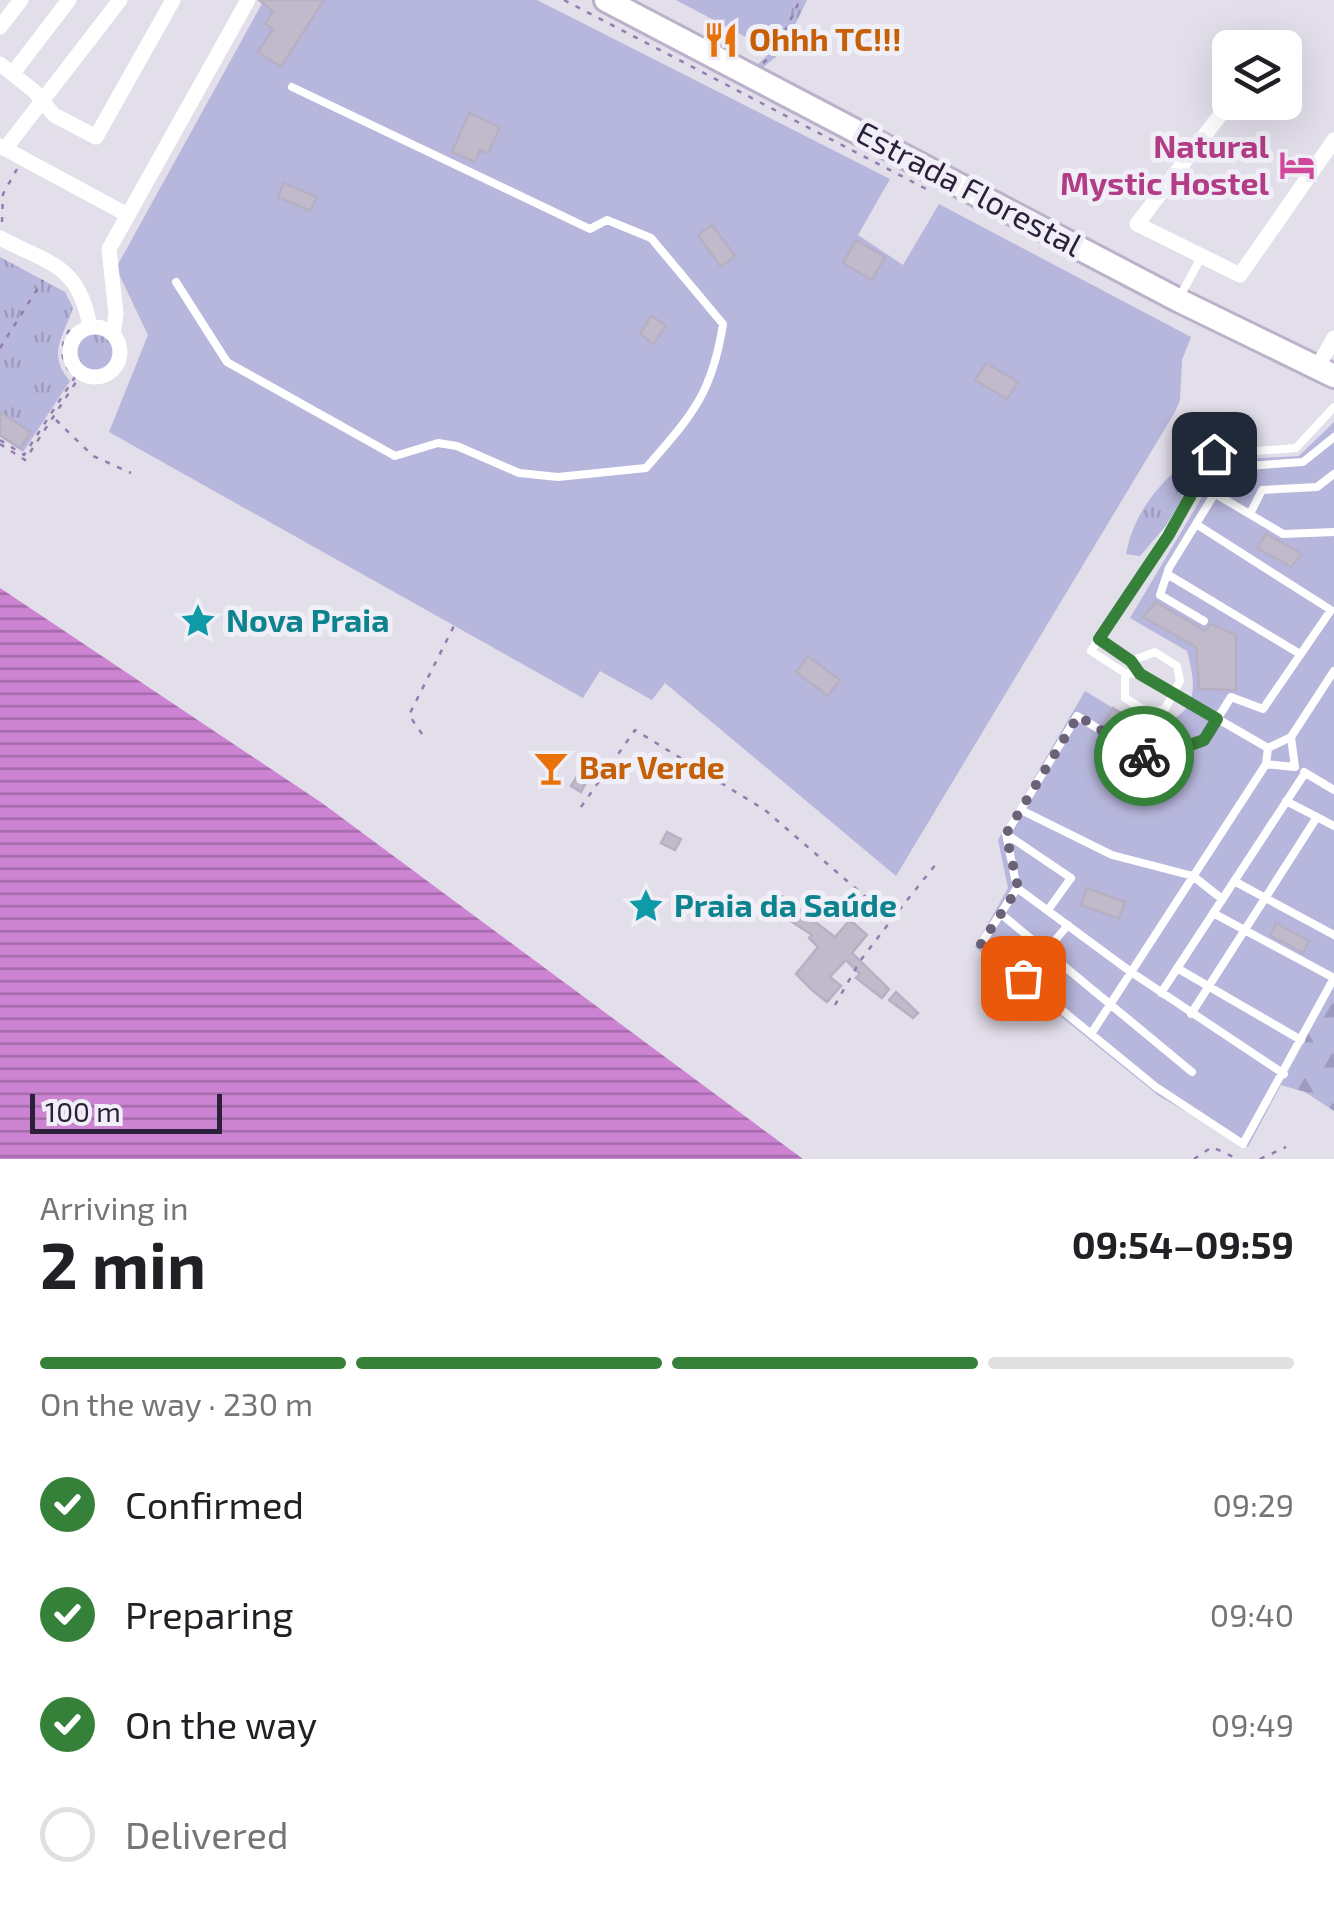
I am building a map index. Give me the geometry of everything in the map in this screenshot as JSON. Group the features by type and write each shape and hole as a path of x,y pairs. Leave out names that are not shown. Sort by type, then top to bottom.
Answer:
{"main road":[{"name":"Estrada Florestal","path":"606,0 1178,300 1325,372"}],"street":[{"path":"0,28 21,0"},
{"path":"68,0 6,68 54,115 96,136 174,0"},
{"path":"120,0 3,148 126,214"},
{"path":"1,231 75,280 84,294 83,323 70,348 77,369 90,376 106,374 116,364 119,348 113,335 116,314 108,257 126,214 248,0"},
{"path":"1216,120 1137,224 1240,274 1334,140"},
{"path":"83,323 113,335"},
{"path":"1325,372 1334,338"}],"lane":[{"path":"176,282 227,362 394,456 438,443 456,446 519,473 558,477 646,468 698,408 723,324 651,238 607,220 590,229 292,86"},
{"path":"1178,300 1202,256"},
{"path":"1140,674 1125,673 1091,651 1168,536 1214,454 1296,448 1334,407"},
{"path":"1204,621 1160,595 1167,574 1231,466 1303,462 1334,437"},
{"path":"1250,514 1262,490 1318,487 1334,474"},
{"path":"1214,493 1284,534 1334,532"},
{"path":"1196,524 1332,611 1263,709 1231,697 1204,740 1149,760 1078,716 1006,834 1018,888 1191,1014 1284,1074"},
{"path":"1167,574 1300,654"},
{"path":"1099,639 1131,661 1140,674 1268,748"},
{"path":"1125,673 1125,698 1149,713 1164,708 1180,680 1177,666 1155,652 1131,661"},
{"path":"1268,748 1291,737 1334,670"},
{"path":"1291,737 1296,768"},
{"path":"1090,1034 1266,764 1268,748"},
{"path":"1266,764 1296,768 1334,790"},
{"path":"1161,993 1305,773"},
{"path":"1286,801 1334,826"},
{"path":"1021,810 1112,855 1193,876 1222,898"},
{"path":"1191,1014 1317,817"},
{"path":"1006,834 1071,878 1048,910"},
{"path":"1234,881 1334,935"},
{"path":"1018,888 981,944 1156,1087 1243,1144 1334,978 1213,913"},
{"path":"1000,914 1192,1072"},
{"path":"1023,978 1068,925"},
{"path":"1177,968 1301,1040"}],"path":[{"path":"749,74 774,54 800,0"},
{"path":"1,231 3,191 23,161"},
{"path":"0,348 43,280"},
{"path":"0,442 24,455 77,378 64,364 62,348 83,323"},
{"path":"56,420 94,456 130,473"},
{"path":"422,734 410,716 454,626"},
{"path":"581,808 635,730 765,810 876,906 900,909"},
{"path":"835,1006 860,961 936,864"},
{"path":"1194,1159 1212,1147 1238,1159"},
{"path":"1260,1159 1286,1147"}],"green space":[{"path":"264,0 537,0 890,179 858,235 903,265 939,204 1191,337 1182,360 1180,400 1175,412 896,876 665,683 652,700 600,671 583,698 109,432 148,335 116,268"},
{"path":"676,0 796,0 772,51"},
{"path":"796,0 807,0 782,52 761,69 756,66 772,51"},
{"path":"0,257 65,292 73,308 58,354 70,381 23,452 0,437"},
{"path":"95,333 109,338 114,352 109,366 95,371 81,366 76,352 81,338"},
{"path":"1334,422 1334,985 1248,1147 1159,1096 975,947 1008,888 998,840 1085,691 1147,729 1176,718 1190,702 1193,680 1187,651 1130,618 1224,460 1299,456"},
{"path":"1178,469 1191,472 1176,514 1140,556 1126,554 1144,507"},
{"path":"1334,985 1334,1111 1305,1092 1281,1085"}],"shaded area":[{"path":"0,588 322,803 803,1159 0,1159"}],"building":[{"path":"259,0 324,0 281,67 258,52 273,29 265,24 273,11"},
{"path":"469,113 500,127 488,153 480,150 475,162 452,152"},
{"path":"284,183 317,197 310,211 278,197"},
{"path":"712,225 735,256 721,267 698,235"},
{"path":"856,240 885,257 872,280 843,263"},
{"path":"651,316 666,325 654,344 640,334"},
{"path":"986,363 1018,382 1007,399 975,380"},
{"path":"0,412 31,432 20,448 0,435"},
{"path":"1266,534 1302,554 1291,567 1257,548"},
{"path":"1156,602 1205,631 1211,624 1236,635 1236,690 1199,689 1196,647 1143,617"},
{"path":"808,656 840,680 828,696 796,672"},
{"path":"1113,708 1147,730 1138,744 1104,723"},
{"path":"581,770 590,775 581,792 571,786"},
{"path":"667,832 681,839 675,850 661,843"},
{"path":"1087,888 1125,902 1119,919 1081,905"},
{"path":"779,894 835,937 850,920 867,935 852,953 889,989 882,998 856,978 860,974 846,960 830,977 841,986 827,1002 796,974 818,947 809,938 812,935 768,906"},
{"path":"1276,923 1309,941 1303,953 1270,935"},
{"path":"896,992 918,1013 913,1018 889,1000"}],"way so far":[{"path":"1023,978 981,944 1018,888 1006,834 1078,716 1144,756"}],"place":[{"name":"Ohhh TC!!!","path":"721,40"},
{"name":"Natural Mystic Hostel","path":"1297,165"},
{"name":"Nova Praia","path":"198,621"},
{"name":"Bar Verde","path":"551,768"},
{"name":"Praia da Saúde","path":"646,906"}],"route":[{"path":"1144,756 1149,760 1204,740 1217,719 1140,674 1131,661 1099,639 1168,536 1214,454"}]}
